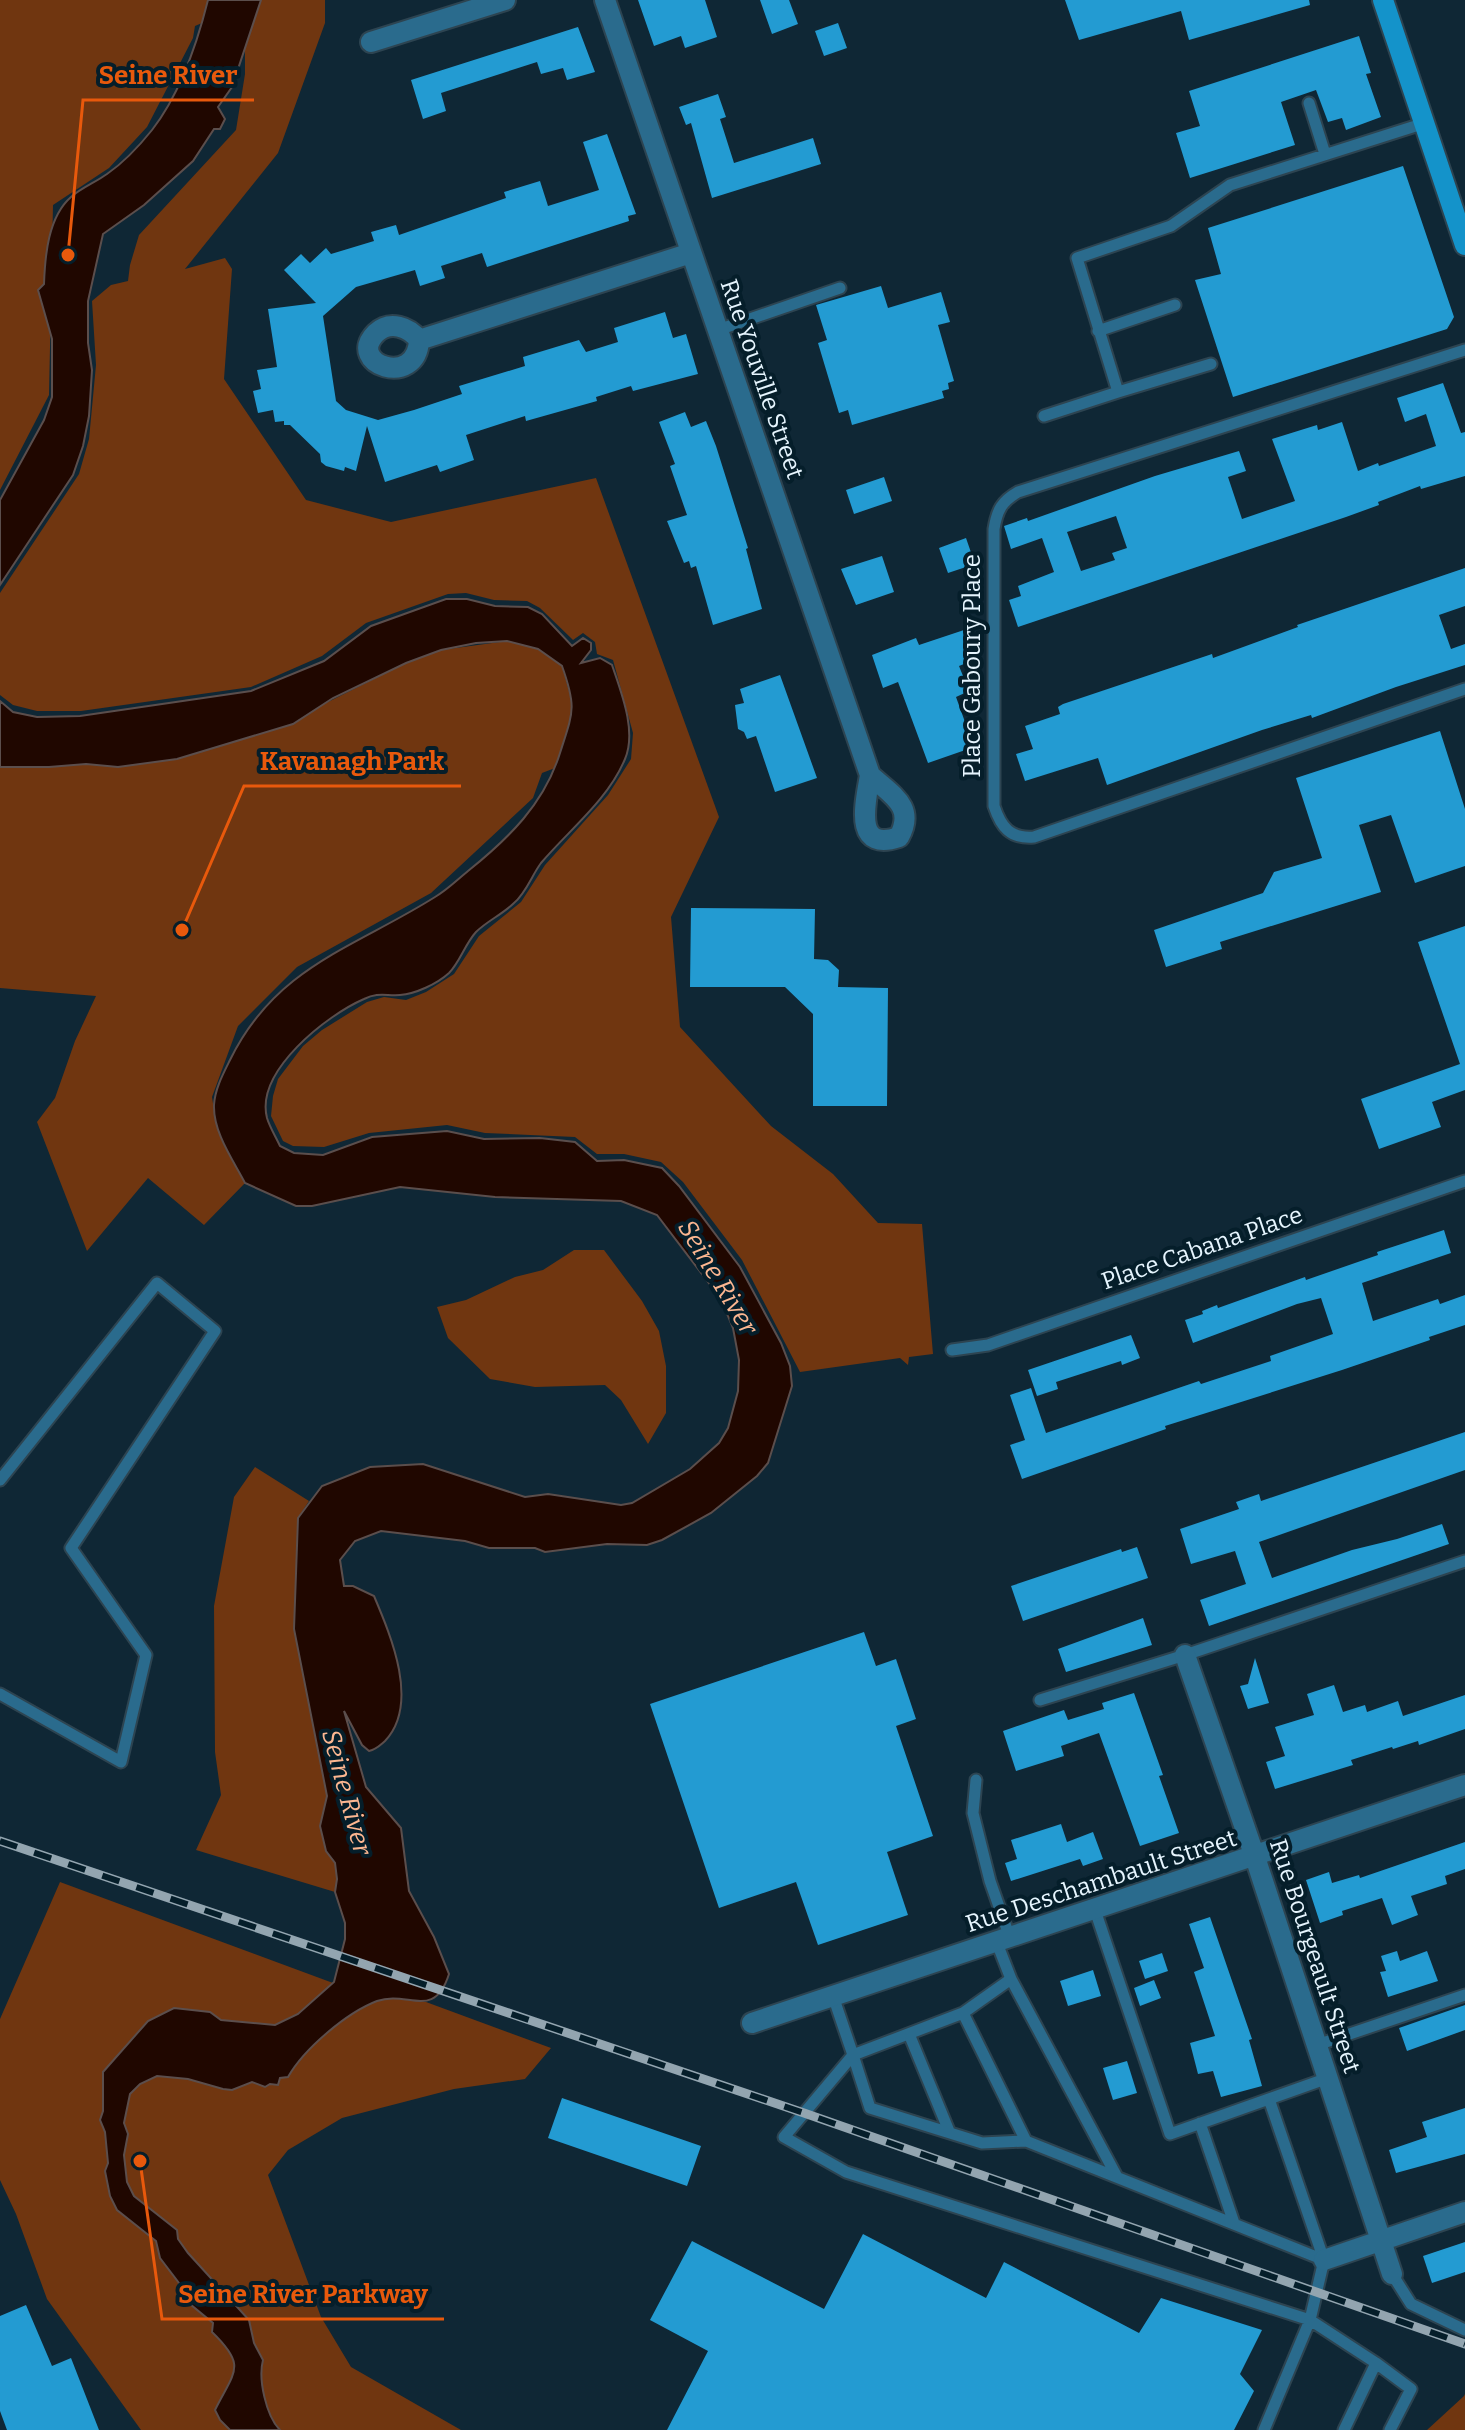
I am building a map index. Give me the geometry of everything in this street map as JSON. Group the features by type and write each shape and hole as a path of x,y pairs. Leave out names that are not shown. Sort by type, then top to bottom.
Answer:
{"street":[{"path":"371,42 505,0"},
{"name":"Rue Youville Street","path":"605,0 870,775"},
{"path":"1383,0 1464,241"},
{"path":"419,340 691,253"},
{"name":"Rue Bourgeault Street","path":"1185,1655 1392,2274"},
{"name":"Rue Deschambault Street","path":"752,2023 1465,1785"},
{"path":"1324,2260 1465,2212"}],"lane":[{"path":"1309,103 1325,154"},
{"path":"1118,392 1077,258 1171,226 1230,185 1425,123"},
{"path":"718,330 840,288"},
{"path":"1098,331 1175,305"},
{"name":"Place Gaboury Place","path":"1465,350 1018,492 1004,500 996,513 994,529 994,806 1008,833 1022,838 1034,837 1465,689"},
{"path":"1044,416 1211,364"},
{"name":"Place Cabana Place","path":"952,1350 988,1345 1465,1181"},
{"path":"0,1480 157,1283 215,1331 71,1548 146,1655 121,1762 0,1694"},
{"path":"1040,1700 1465,1561"},
{"path":"976,1780 973,1813 1011,1979 1116,2175"},
{"path":"1095,1910 1170,2134 1328,2078"},
{"path":"1011,1979 963,2013 853,2055 784,2137 846,2172 1310,2320 1411,2389 1390,2430"},
{"path":"1317,2045 1465,1995"},
{"path":"833,1996 870,2108 982,2143 1026,2141 1324,2260"},
{"path":"963,2013 1026,2141"},
{"path":"909,2034 949,2131"},
{"path":"1264,2430 1310,2320 1324,2260 1269,2099"},
{"path":"1200,2123 1234,2223"},
{"path":"1392,2274 1411,2304 1465,2330"},
{"path":"1344,2430 1376,2363"}],"shaded area":[{"path":"0,0 208,0 202,23 195,26 193,38 147,127 109,168 53,205 49,395 0,490"},
{"path":"261,0 325,0 325,23 278,153 185,269 225,258 232,269 224,379 306,500 391,522 596,478 719,817 671,917 680,1027 771,1126 833,1174 878,1223 922,1224 933,1354 909,1357 908,1365 900,1358 800,1372 742,1260 683,1182 661,1162 624,1154 597,1154 575,1137 485,1133 447,1125 369,1133 324,1147 293,1146 283,1141 271,1116 273,1096 278,1079 303,1046 322,1030 367,1002 384,997 406,1000 426,992 454,974 479,936 521,902 545,865 608,795 631,759 633,733 613,660 597,654 595,642 583,633 573,640 540,608 527,601 494,600 466,593 448,594 366,623 322,656 251,687 81,711 37,711 13,705 0,695 0,593 79,474 89,439 96,365 92,301 111,285 128,281 139,235 236,130 245,74 245,48"},
{"path":"507,641 538,649 562,666 574,709 555,768 542,773 533,798 431,893 297,967 238,1026 212,1097 216,1122 224,1143 245,1183 204,1225 148,1178 87,1251 37,1122 55,1098 75,1041 96,996 0,988 0,767 115,766 177,759 239,739 324,704 406,663 441,650"},
{"path":"574,1250 604,1250 642,1301 659,1331 666,1366 666,1413 648,1444 621,1400 605,1385 535,1387 490,1379 448,1338 437,1307 466,1300 515,1277 543,1270"},
{"path":"255,1467 309,1501 298,1518 294,1629 327,1796 323,1814 326,1851 335,1863 335,1892 196,1850 221,1795 215,1752 214,1606 234,1497"},
{"path":"60,1882 333,1983 426,2002 551,2048 525,2079 454,2089 342,2118 288,2150 268,2175 321,2317 351,2367 461,2430 141,2430 47,2299 0,2180 0,2019"},
{"path":"1464,2396 1465,2430 1427,2430"}],"water":[{"path":"208,0 261,0 232,87 218,107 225,119 220,129 214,129 193,161 144,205 103,234 88,301 88,343 92,370 89,416 83,446 73,475 0,585 0,500 44,420 52,397 52,339 38,290 44,284 47,249 53,226 63,205 119,165 162,116 186,68"},
{"path":"446,599 528,607 542,614 572,646 583,638 591,643 591,650 581,663 600,658 612,665 629,724 625,759 609,788 541,863 518,899 476,932 449,973 432,985 412,993 364,999 332,1018 297,1047 272,1082 266,1100 270,1125 280,1146 294,1153 323,1155 372,1137 447,1131 484,1139 540,1138 575,1142 597,1161 624,1160 662,1168 740,1267 781,1343 790,1366 792,1386 768,1463 757,1476 711,1513 662,1540 647,1545 607,1544 545,1552 535,1548 489,1548 465,1541 381,1531 355,1541 340,1560 344,1586 353,1586 374,1596 394,1650 401,1689 395,1726 385,1741 372,1750 362,1745 344,1711 366,1787 401,1828 409,1891 434,1937 449,1974 443,1988 428,2000 377,2001 352,2014 315,2044 288,2077 280,2078 278,2085 265,2087 252,2082 232,2090 188,2079 157,2076 140,2084 130,2094 124,2123 128,2134 124,2155 127,2182 134,2196 177,2230 178,2239 188,2253 249,2320 254,2343 263,2360 264,2397 280,2430 230,2430 215,2410 232,2377 234,2361 230,2353 212,2332 213,2323 190,2304 182,2287 160,2258 156,2241 117,2210 110,2196 105,2171 108,2163 105,2132 100,2120 103,2111 103,2072 148,2021 174,2008 210,2012 221,2020 275,2025 298,2014 334,1982 345,1939 345,1923 335,1892 335,1863 326,1851 320,1826 327,1796 294,1629 298,1518 322,1486 370,1467 423,1464 525,1497 548,1494 621,1505 632,1503 690,1469 719,1443 728,1428 738,1391 739,1360 733,1328 721,1299 657,1215 621,1201 495,1197 400,1187 312,1206 296,1206 245,1183 217,1125 214,1105 222,1076 249,1028 270,1002 319,962 444,891 497,846 535,804 553,771 572,710 562,666 538,649 507,641 441,650 333,698 293,724 177,759 118,767 86,764 0,767 0,701 13,712 37,717 80,716 251,691 324,661 371,626"}],"building":[{"path":"638,0 705,0 717,37 685,48 681,36 654,46"},
{"path":"760,0 789,0 798,24 772,34"},
{"path":"1065,0 1309,0 1310,5 1189,40 1181,11 1079,40"},
{"path":"838,23 847,48 824,56 815,31"},
{"path":"578,27 595,72 567,80 563,68 541,74 537,62 441,93 446,111 423,119 411,80"},
{"path":"1359,36 1371,73 1366,74 1381,117 1346,130 1342,118 1328,122 1316,90 1281,102 1295,145 1190,178 1176,133 1200,126 1189,91"},
{"path":"718,94 726,117 720,119 734,163 813,138 821,164 712,198 691,123 686,125 679,107"},
{"path":"607,134 636,214 628,216 629,221 487,267 482,253 441,266 445,278 420,286 415,270 356,287 323,316 336,401 346,410 378,420 462,394 459,386 525,366 523,357 579,340 586,352 618,342 614,328 665,312 673,338 686,334 698,374 633,391 631,386 596,397 597,401 526,421 525,416 466,435 474,460 440,472 437,465 385,482 367,426 356,471 345,467 344,471 321,462 320,454 290,425 284,425 284,421 275,422 273,410 258,413 253,391 261,389 257,370 277,367 268,309 316,303 284,270 301,254 310,263 326,248 331,254 374,241 371,232 396,225 399,235 506,198 504,192 540,181 548,206 599,190 583,142"},
{"path":"1403,166 1454,317 1447,329 1233,397 1195,280 1221,274 1208,228"},
{"path":"881,286 888,308 941,292 950,322 938,325 954,381 948,383 949,389 942,391 944,398 852,425 848,410 839,413 818,343 827,340 816,305"},
{"path":"1443,383 1461,433 1465,432 1465,476 1421,489 1420,486 1346,517 1018,627 1009,600 1021,596 1018,586 1054,572 1042,538 1011,549 1004,526 1027,518 1028,521 1155,476 1239,451 1246,471 1228,477 1242,519 1295,501 1272,439 1317,425 1318,430 1342,422 1358,471 1436,446 1426,414 1405,422 1397,398","holes":["1116,516 1127,548 1112,553 1115,560 1081,571 1067,532"]},
{"path":"685,412 691,427 706,421 716,446 748,548 762,609 713,625 696,566 691,568 689,561 684,563 667,521 687,515 670,466 675,464 659,422"},
{"path":"884,477 892,501 854,514 846,490"},
{"path":"966,538 975,564 948,573 939,548"},
{"path":"882,556 894,592 856,605 841,569"},
{"path":"1465,568 1465,606 1439,615 1451,649 1465,644 1465,665 1312,718 1311,715 1262,730 1107,785 1098,758 1025,781 1016,754 1033,749 1025,726 1060,714 1058,707 1063,704 1212,654 1213,658 1297,625"},
{"path":"970,628 979,658 959,666 969,691 956,697 974,747 928,763 898,682 883,688 872,655 916,638 919,645"},
{"path":"780,675 817,778 775,792 756,736 747,739 744,732 738,729 735,705 744,703 740,689"},
{"path":"1440,731 1465,809 1465,866 1415,883 1391,815 1359,825 1381,892 1220,942 1222,949 1166,967 1154,930 1263,893 1274,872 1322,858 1296,778"},
{"path":"691,908 815,909 814,959 828,960 839,970 838,987 888,988 887,1106 813,1106 813,1014 785,987 690,987"},
{"path":"1465,926 1465,1090 1432,1102 1441,1127 1379,1149 1361,1099 1460,1064 1418,942"},
{"path":"1444,1230 1451,1253 1362,1283 1373,1321 1438,1299 1440,1304 1465,1295 1465,1325 1342,1370 1165,1426 1166,1429 1022,1479 1010,1445 1025,1440 1010,1395 1031,1388 1046,1433 1199,1381 1201,1384 1271,1361 1270,1356 1333,1334 1321,1298 1193,1343 1185,1320 1217,1305 1218,1308 1305,1277 1306,1280"},
{"path":"1131,1335 1140,1358 1056,1382 1058,1389 1037,1396 1028,1370"},
{"path":"1465,1432 1465,1470 1259,1542 1272,1578 1352,1550 1442,1524 1449,1544 1209,1626 1200,1600 1246,1584 1235,1551 1191,1564 1180,1529 1239,1509 1236,1502 1259,1494 1261,1501"},
{"path":"1137,1547 1148,1578 1023,1621 1011,1586 1121,1549 1122,1552"},
{"path":"1143,1618 1152,1645 1066,1672 1058,1649"},
{"path":"864,1632 876,1666 896,1659 916,1719 896,1726 933,1836 887,1852 908,1915 818,1945 796,1882 719,1908 650,1704"},
{"path":"1255,1658 1269,1703 1248,1709 1240,1686 1248,1684"},
{"path":"1334,1685 1343,1712 1365,1705 1367,1712 1398,1701 1403,1716 1465,1695 1465,1729 1419,1745 1418,1741 1392,1747 1351,1760 1353,1765 1275,1789 1266,1762 1285,1756 1275,1727 1314,1715 1307,1694"},
{"path":"1134,1693 1163,1775 1159,1776 1179,1833 1140,1846 1099,1733 1061,1746 1064,1756 1016,1771 1003,1731 1064,1710 1068,1720 1104,1709 1102,1703"},
{"path":"1061,1824 1067,1842 1093,1832 1103,1859 1083,1866 1080,1859 1011,1881 1005,1863 1017,1859 1011,1840"},
{"path":"1465,1842 1465,1869 1445,1876 1447,1884 1411,1896 1418,1915 1392,1925 1382,1898 1342,1911 1343,1915 1320,1923 1306,1880 1329,1872 1332,1883 1359,1875 1360,1878"},
{"path":"1210,1917 1252,2039 1249,2040 1262,2086 1221,2097 1213,2071 1198,2074 1190,2043 1215,2036 1194,1972 1204,1968 1189,1924"},
{"path":"1397,1951 1400,1961 1427,1951 1438,1981 1388,1997 1380,1972 1386,1971 1381,1956"},
{"path":"1162,1953 1168,1971 1145,1979 1139,1961"},
{"path":"1093,1970 1101,1996 1068,2006 1060,1981"},
{"path":"1154,1980 1161,1998 1140,2006 1134,1988"},
{"path":"1465,2005 1465,2030 1407,2051 1399,2028"},
{"path":"1127,2061 1137,2093 1113,2100 1103,2068"},
{"path":"562,2098 701,2146 687,2186 548,2138"},
{"path":"1465,2108 1465,2154 1396,2173 1389,2150 1427,2137 1422,2122"},
{"path":"863,2234 986,2298 1004,2262 1139,2333 1161,2298 1262,2330 1240,2374 1254,2391 1234,2430 667,2430 708,2351 650,2320 692,2241 824,2309"},
{"path":"1465,2242 1465,2272 1432,2283 1423,2256"},
{"path":"26,2305 52,2366 71,2358 99,2430 7,2430 0,2411 0,2316"}],"railway":[{"path":"0,1841 804,2113 1465,2344"}],"place":[{"name":"Seine River","path":"68,255"},
{"name":"Kavanagh Park","path":"182,930"},
{"name":"Seine River Parkway","path":"140,2161"}]}
